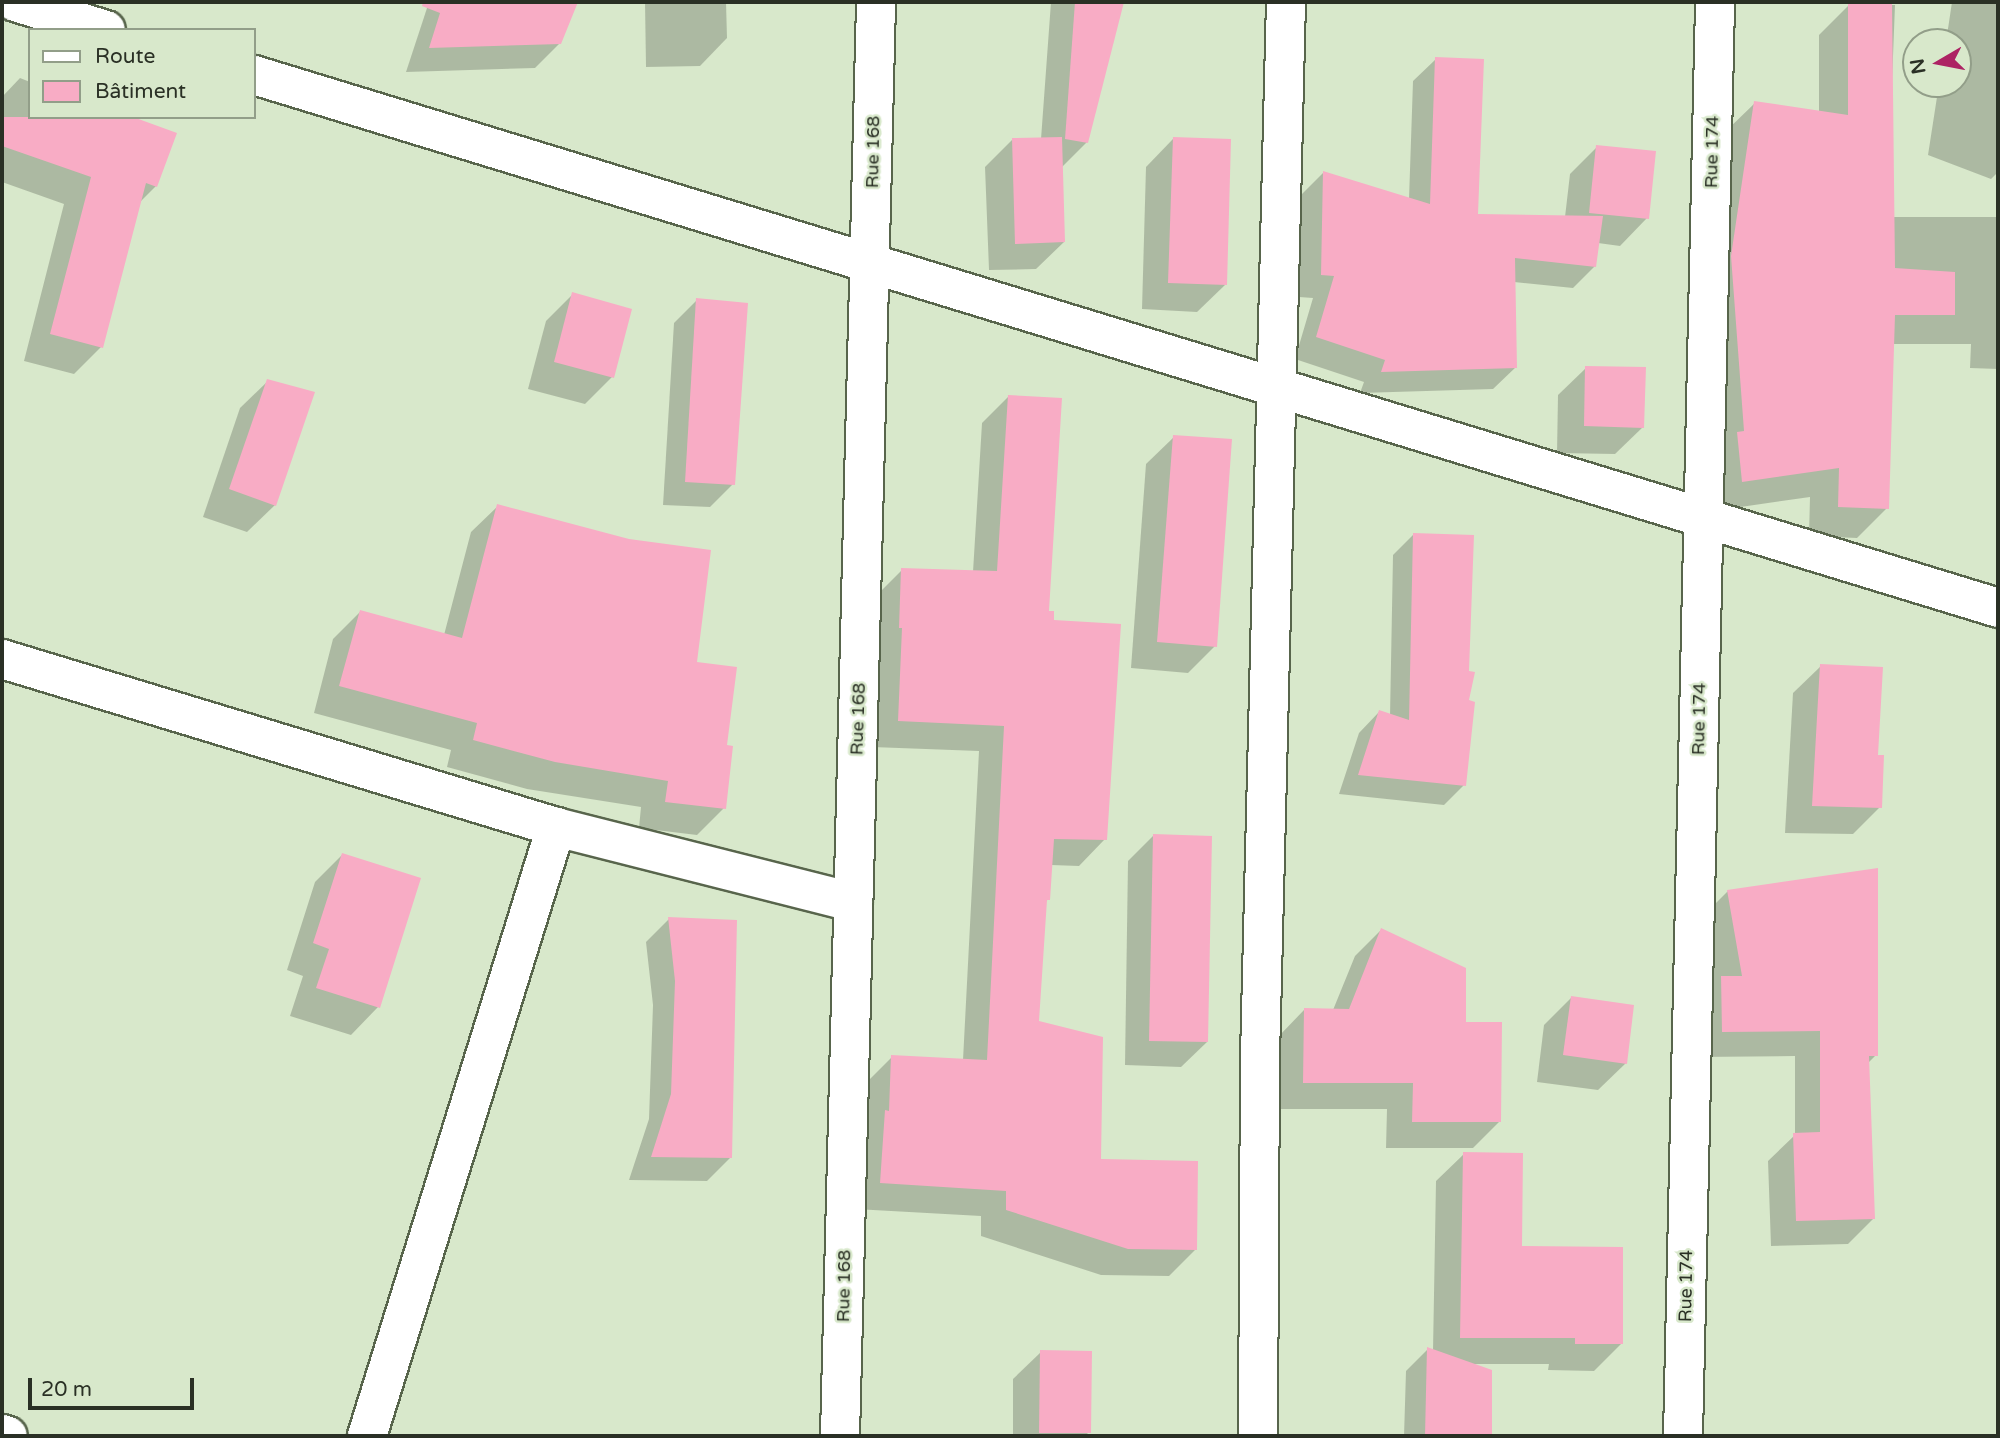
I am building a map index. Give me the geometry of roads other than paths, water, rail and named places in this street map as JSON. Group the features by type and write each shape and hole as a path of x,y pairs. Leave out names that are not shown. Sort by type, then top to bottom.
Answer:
{"street":[{"path":"15,2 100,28"},
{"name":"Rue 168","path":"840,1436 876,2"},
{"path":"1258,1436 1260,1057 1286,2"},
{"name":"Rue 174","path":"1683,1436 1715,2"},
{"path":"256,76 1998,608"},
{"path":"2,659 556,827 853,902"},
{"path":"368,1436 556,827"},
{"path":"2,1434 8,1436"}]}
